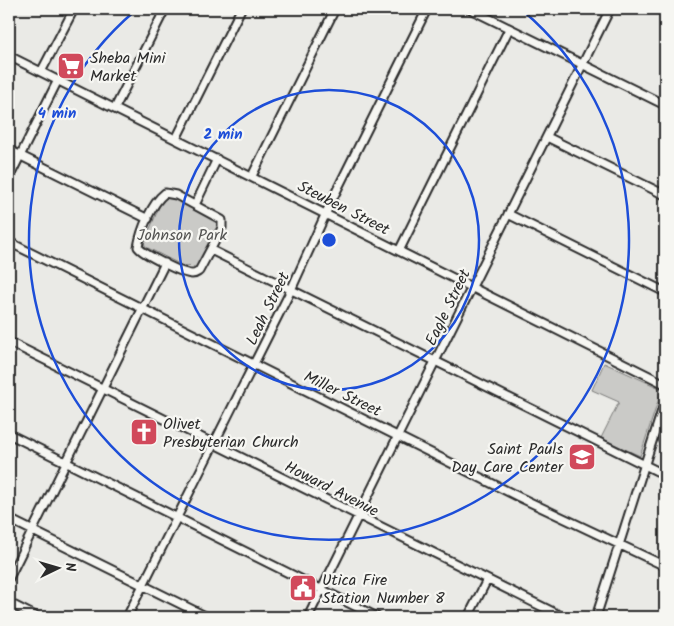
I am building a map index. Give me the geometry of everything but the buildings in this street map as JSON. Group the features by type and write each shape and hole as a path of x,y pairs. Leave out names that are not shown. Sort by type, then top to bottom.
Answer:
{"street":[{"path":"41,72 74,9"},
{"path":"115,108 165,9"},
{"path":"176,139 241,9"},
{"path":"252,176 335,9"},
{"name":"Leah Street","path":"127,617 254,364 427,9"},
{"path":"470,9 665,105"},
{"name":"Eagle Street","path":"308,617 610,9"},
{"path":"399,251 509,29"},
{"name":"Steuben Street","path":"9,56 665,384"},
{"path":"9,178 58,80"},
{"path":"546,137 665,195"},
{"path":"9,150 148,219"},
{"path":"195,205 217,159"},
{"path":"165,193 176,195 195,205 222,220 222,228 199,271 195,274 189,274 141,251 138,247 148,219 159,197 165,193"},
{"path":"508,214 665,292"},
{"name":"Miller Street","path":"9,242 619,546 665,566"},
{"path":"211,250 665,476"},
{"path":"9,578 165,263"},
{"name":"Howard Avenue","path":"9,342 563,617"},
{"path":"596,617 665,401"},
{"path":"9,434 377,617"},
{"path":"9,519 206,617"},
{"path":"468,617 487,580"},
{"path":"9,603 38,617"}],"green space":[{"name":"Johnson Park","path":"175,198 216,221 218,229 196,267 183,266 146,247 144,243 162,200"},
{"path":"604,363 662,389 640,456 601,438 619,402 592,390"}],"place":[{"name":"Sheba Mini Market","path":"71,66"},
{"name":"Olivet Presbyterian Church","path":"144,432"},
{"name":"Saint Pauls Day Care Center","path":"582,457"},
{"name":"Utica Fire Station Number 8","path":"303,588"}]}
